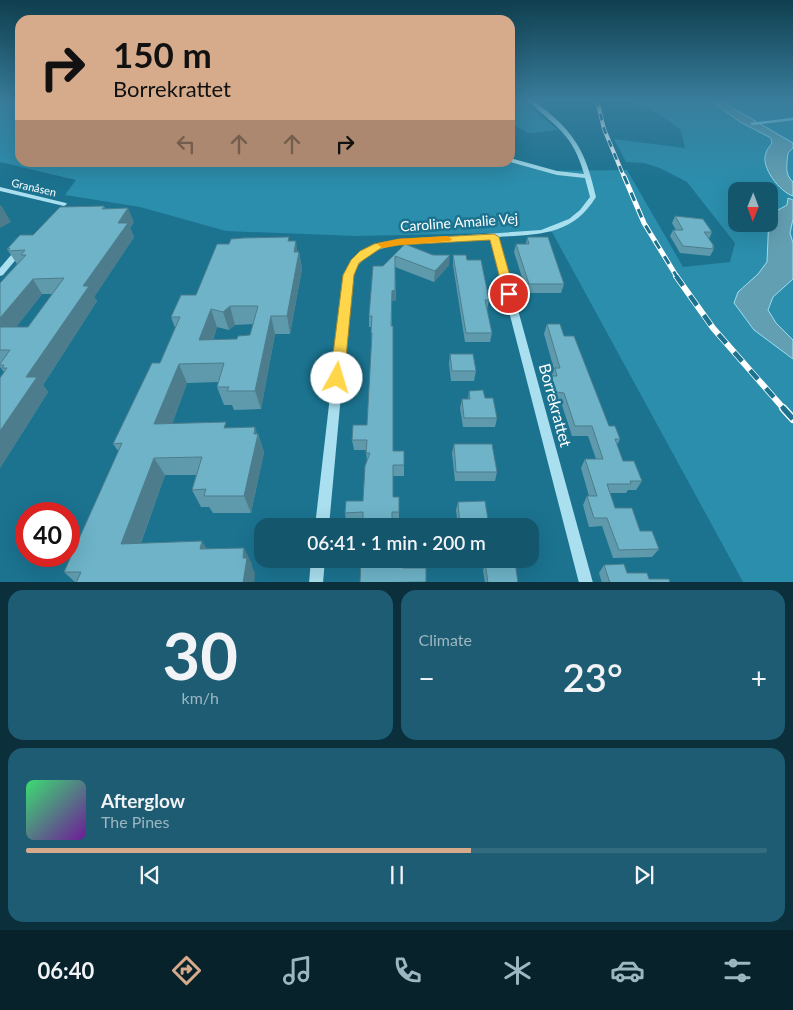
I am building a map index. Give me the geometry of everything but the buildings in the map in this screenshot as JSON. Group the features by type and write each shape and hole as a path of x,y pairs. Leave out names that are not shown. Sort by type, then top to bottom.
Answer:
{"street":[{"name":"Caroline Amalie Vej","path":"323,518 348,275 354,262 364,253 378,246 399,242 494,237 541,232 561,227 577,218 585,210 593,197 589,176 575,141 561,127"},
{"path":"515,161 556,172 589,176"},
{"name":"Granåsen","path":"0,189 64,204 54,214"},
{"name":"Borrekrattet","path":"494,237 586,582"},
{"path":"0,273 28,242"},
{"path":"316,582 317,568"}],"shaded area":[{"path":"0,127 15,127 15,166 0,162"},
{"path":"518,127 555,127 558,130 528,133"},
{"path":"677,127 793,127 793,582 743,582 552,232 356,236 226,231 140,207 65,195 76,180 21,167 515,167 515,164 549,171 627,170 683,267 730,262 735,243 687,182 660,168 644,163 626,162 614,139 685,148 681,130"},
{"path":"750,127 766,127 793,143 793,148 788,153 787,169 788,176 793,182 793,196 782,190 778,182 775,182 768,172 765,159 767,150 772,143 771,138"},
{"path":"788,198 793,200 793,219 790,233 793,243 793,279 773,297 768,310 776,323 793,340 793,359 754,330 734,303 738,292 758,274 767,262 768,232 778,232 778,210 787,205"}],"railway":[{"path":"604,127 624,177"},
{"path":"624,176 644,223 677,277"},
{"path":"676,276 713,328 784,409"},
{"path":"783,408 793,419"}],"slow traffic":[{"path":"383,245 447,239"}],"route":[{"path":"337,378 348,275 354,262 364,253 378,246 399,242 494,237 509,294"}]}
